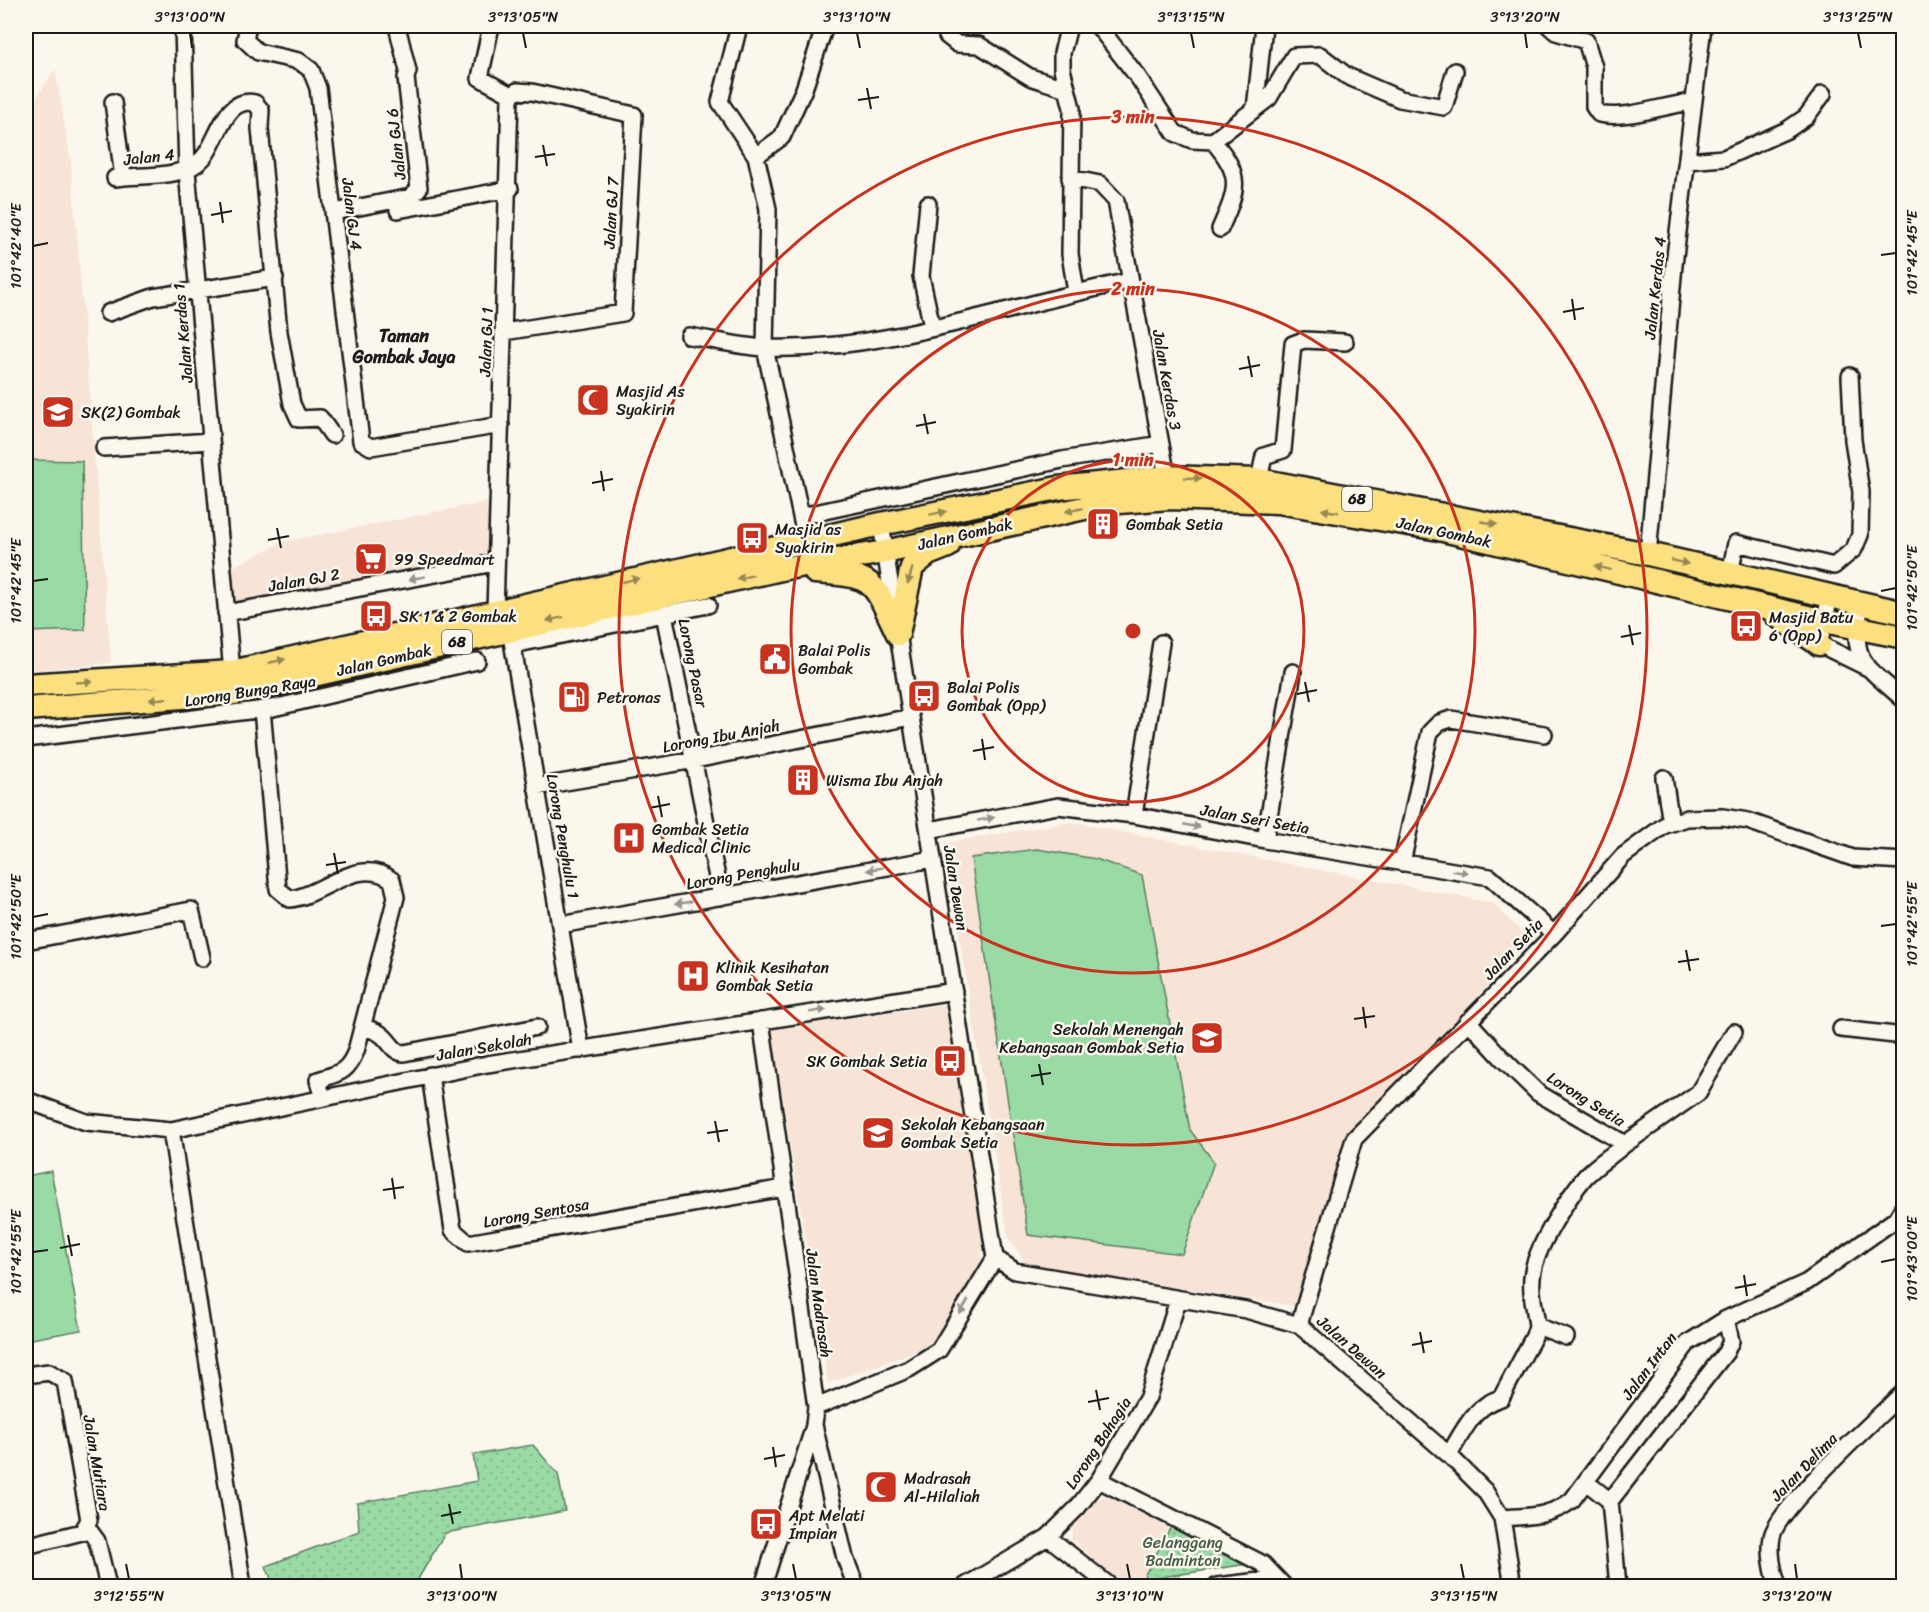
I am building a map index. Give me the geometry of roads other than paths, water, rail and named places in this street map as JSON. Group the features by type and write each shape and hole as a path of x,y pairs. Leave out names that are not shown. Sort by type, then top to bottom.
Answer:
{"main road":[{"name":"Jalan Gombak","path":"26,709 234,693 379,662 506,629 806,540 1058,488 1167,477 1259,480 1647,554 1904,613"},
{"name":"Jalan Gombak","path":"26,685 232,672 506,629 781,569 885,552 1107,503 1169,498 1278,502 1439,528 1824,621 1904,637"},
{"path":"898,634 912,567 928,554 994,528"},
{"path":"781,569 849,574 866,579 878,592 898,634"},
{"path":"1762,606 1819,644"}],"street":[{"name":"Jalan Kerdas 1","path":"183,26 187,171 232,672"},
{"name":"Jalan GJ 4","path":"248,26 245,40 258,52 299,61 310,70 318,88 361,441 371,447 501,425"},
{"name":"Jalan GJ 6","path":"334,217 411,197 419,188 406,78 408,71 397,26"},
{"path":"491,26 480,78 511,95"},
{"path":"739,26 720,102 756,156 768,209 765,348 806,540"},
{"path":"756,156 782,137 804,89 825,26"},
{"path":"947,26 947,36 957,44 979,45 1030,77 1066,88"},
{"path":"1069,26 1062,53 1062,69 1072,108 1070,254 1076,292"},
{"path":"1098,26 1138,77 1175,133 1192,140 1214,141 1269,98 1294,56 1320,55 1347,76 1400,99 1444,107 1455,71"},
{"path":"1254,109 1264,26"},
{"path":"1549,26 1556,32 1586,41 1594,67 1594,107 1599,114 1613,117 1668,104 1692,102"},
{"name":"Jalan Kerdas 4","path":"1647,554 1674,265 1703,26"},
{"name":"Jalan GJ 7","path":"504,332 623,313 634,115 532,92 517,91 511,95"},
{"path":"1687,160 1724,158 1787,130 1806,117 1823,94"},
{"name":"Jalan GJ 1","path":"506,629 495,563 510,189 508,137 511,95"},
{"path":"187,171 203,158 228,113 237,105 247,101 255,103 261,110 261,139 279,332 294,413 300,420 320,418 333,435"},
{"name":"Jalan 4","path":"113,102 119,177 187,171"},
{"path":"1214,141 1230,161 1236,189 1220,229"},
{"name":"Jalan Kerdas 3","path":"1070,178 1100,184 1116,201 1167,477"},
{"path":"334,217 510,189"},
{"path":"928,204 921,276 932,327"},
{"path":"108,313 153,297 275,278"},
{"path":"689,336 765,348 831,345 932,327 1131,281"},
{"path":"1259,480 1264,456 1283,450 1293,344 1304,340 1345,342"},
{"path":"1730,574 1736,543 1834,566 1854,549 1860,535 1861,492 1853,440 1850,376"},
{"path":"104,448 211,441"},
{"path":"801,516 1062,460 1161,444"},
{"name":"Jalan Dewan","path":"881,524 995,1258 1003,1266 1015,1271 1246,1310 1299,1325 1449,1455 1485,1491 1502,1518 1513,1587"},
{"name":"Jalan GJ 2","path":"226,613 495,563"},
{"path":"1830,597 1819,644 1868,668 1904,700"},
{"path":"1861,604 1855,646 1868,668"},
{"path":"506,629 664,614 708,605"},
{"name":"Lorong Pasar","path":"664,614 721,897"},
{"name":"Lorong Penghulu 1","path":"506,629 536,787 581,1050"},
{"path":"1134,815 1161,643"},
{"name":"Lorong Bunga Raya","path":"26,738 261,709 477,662"},
{"path":"1265,840 1293,672"},
{"path":"261,709 278,888 290,899 300,898 330,881 351,874 379,875 392,880 396,897 381,949 363,1028 350,1066 342,1072 318,1080 322,1096"},
{"name":"Lorong Ibu Anjah","path":"536,787 695,760 911,717"},
{"path":"1402,863 1430,732 1439,723 1451,719 1544,734"},
{"path":"1664,778 1671,823"},
{"name":"Jalan Seri Setia","path":"929,830 1058,806 1134,815 1265,840 1490,877 1554,934"},
{"name":"Jalan Setia","path":"1299,1325 1354,1139 1554,934 1623,856 1671,823 1687,818 1723,817 1748,821 1853,858 1904,861"},
{"name":"Lorong Penghulu","path":"560,925 933,859"},
{"path":"26,941 191,910 202,958"},
{"name":"Jalan Sekolah","path":"26,1100 86,1122 171,1130 322,1096 487,1064 954,991"},
{"name":"Jalan Madrasah","path":"761,1021 816,1407 814,1425 845,1558 856,1587"},
{"name":"Lorong Setia","path":"1468,1021 1501,1058 1538,1093 1625,1144 1698,1093 1734,1032"},
{"path":"363,1028 375,1029 386,1036 399,1053 537,1027"},
{"path":"1841,1029 1904,1036"},
{"path":"483,1038 487,1064"},
{"name":"Lorong Sentosa","path":"430,1075 453,1230 468,1243 784,1188"},
{"path":"171,1130 243,1587"},
{"path":"1449,1455 1471,1418 1489,1401 1501,1398 1534,1336 1537,1326 1531,1293 1533,1268 1559,1213 1586,1176 1625,1144"},
{"name":"Jalan Intan","path":"1502,1518 1544,1515 1559,1511 1572,1500 1586,1482 1688,1343 1726,1319 1807,1282 1896,1218 1904,1206"},
{"path":"816,1407 909,1369 939,1350 995,1258"},
{"name":"Lorong Bahagia","path":"965,1587 1048,1537 1099,1480 1148,1397 1178,1300"},
{"path":"1618,1587 1610,1501 1726,1352 1731,1341 1726,1319"},
{"path":"1537,1326 1566,1337"},
{"name":"Jalan Mutiara","path":"26,1375 49,1372 64,1382 90,1520 82,1532 26,1546"},
{"name":"Jalan Delima","path":"1778,1587 1774,1577 1772,1536 1787,1508 1904,1392"},
{"path":"764,1587 814,1425"},
{"path":"1099,1480 1263,1564 1280,1583"},
{"path":"1586,1482 1610,1501"},
{"path":"86,1526 97,1541 108,1587"},
{"path":"1048,1537 1110,1587"},
{"path":"1217,1587 1280,1583"}],"place":[{"name":"Masjid As Syakirin","path":"593,400"},
{"name":"SK(2) Gombak","path":"58,412"},
{"name":"Gombak Setia","path":"1103,524"},
{"name":"Masjid as Syakirin","path":"752,538"},
{"name":"99 Speedmart","path":"371,559"},
{"name":"SK 1 & 2 Gombak","path":"376,616"},
{"name":"Masjid Batu 6 (Opp)","path":"1746,626"},
{"name":"Balai Polis Gombak","path":"775,659"},
{"name":"Balai Polis Gombak (Opp)","path":"924,696"},
{"name":"Petronas","path":"574,697"},
{"name":"Wisma Ibu Anjah","path":"803,780"},
{"name":"Gombak Setia Medical Clinic","path":"629,838"},
{"name":"Klinik Kesihatan Gombak Setia","path":"693,976"},
{"name":"Sekolah Menengah Kebangsaan Gombak Setia","path":"1207,1038"},
{"name":"SK Gombak Setia","path":"950,1061"},
{"name":"Sekolah Kebangsaan Gombak Setia","path":"878,1133"},
{"name":"Madrasah Al-Hilaliah","path":"881,1487"},
{"name":"Apt Melati Impian","path":"766,1524"}],"district":[{"name":"Taman Gombak Jaya","path":"404,346"}],"park label":[{"name":"Gelanggang Badminton","path":"1183,1551"}]}
